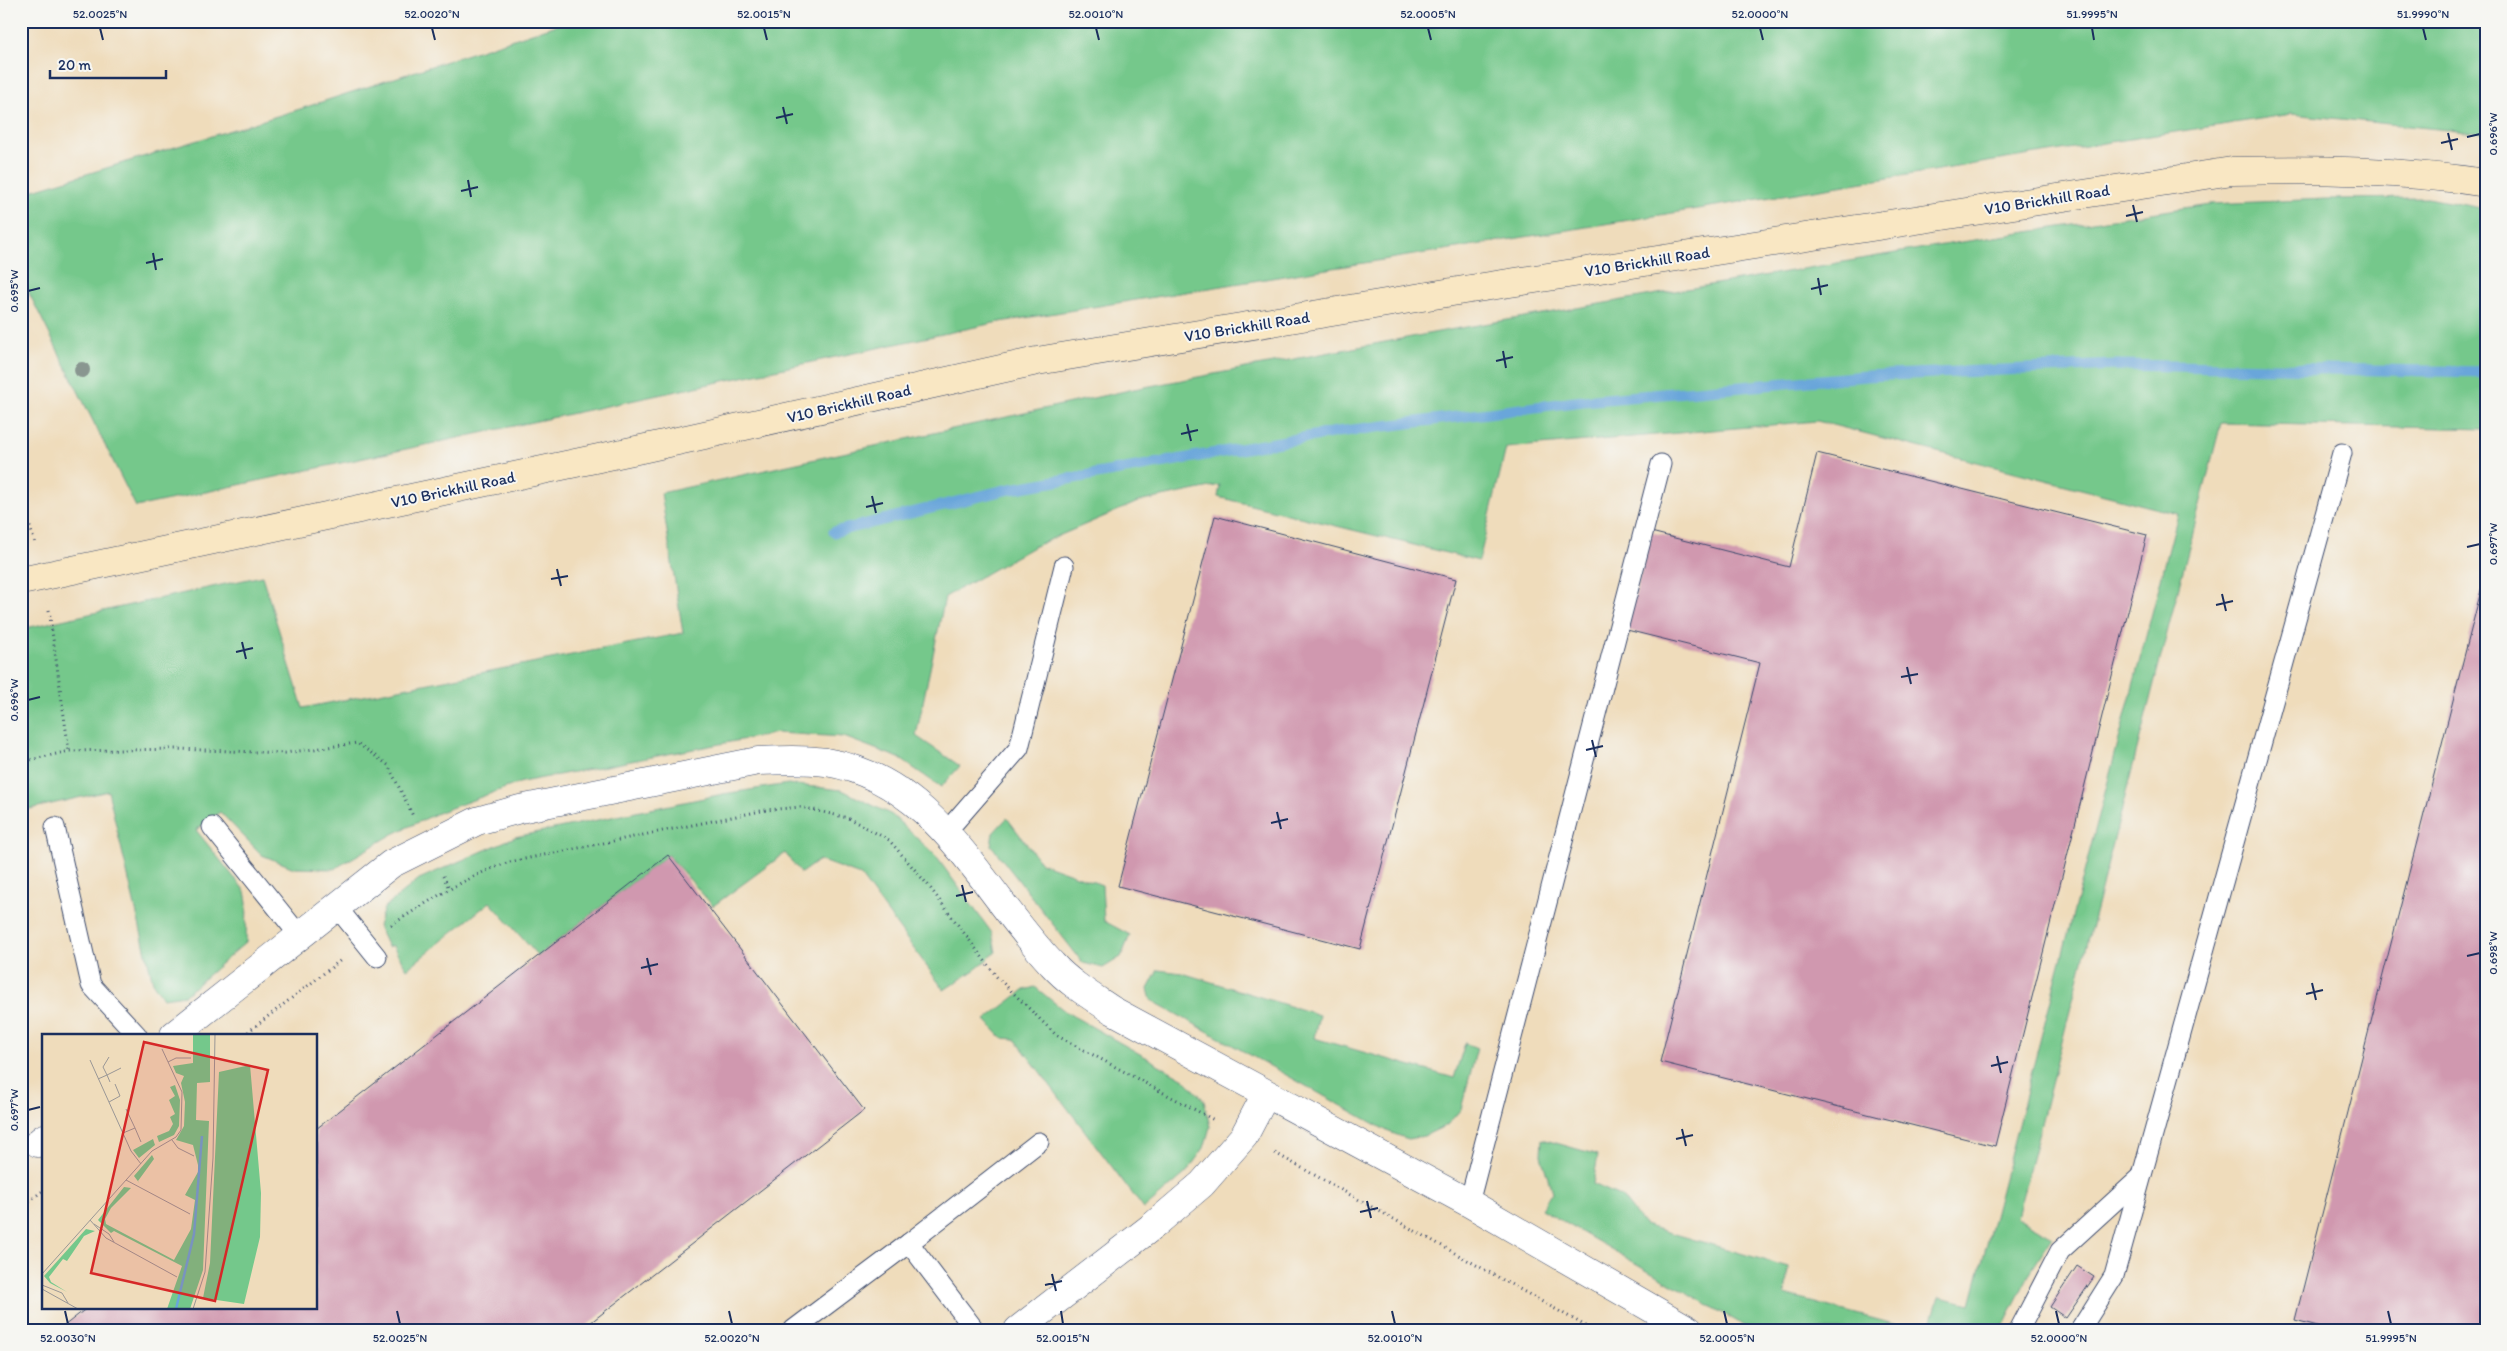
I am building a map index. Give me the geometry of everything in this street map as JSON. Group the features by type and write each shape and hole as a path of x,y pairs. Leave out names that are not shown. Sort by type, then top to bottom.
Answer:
{"street":[{"name":"V10 Brickhill Road","path":"33,578 646,448 1037,361 1464,290 2232,171 2309,170 2428,174 2486,183"},
{"path":"175,1034 391,864 427,844 477,821 520,809 758,761 795,759 828,763 868,774 908,796 946,832 1037,947 1074,985 1112,1010 1469,1203 1689,1330"},
{"path":"1018,1330 1154,1226 1202,1184 1244,1136 1266,1094"}],"lane":[{"path":"2080,1330 2114,1276 2342,453"},
{"path":"1469,1203 1661,464"},
{"path":"946,832 1019,748 1064,566"},
{"path":"55,827 91,985 136,1034"},
{"path":"212,827 299,936"},
{"path":"336,906 377,957"},
{"path":"793,1330 1040,1142"},
{"path":"2019,1330 2060,1251 2141,1177"},
{"path":"909,1243 975,1330"}],"path":[{"path":"21,498 33,578 69,751"},
{"path":"21,762 69,751 176,749 285,753 357,743 388,765 449,888"},
{"path":"245,1034 365,942 449,888 486,870 510,862 766,810 801,806 848,818 889,840 928,885 997,977 1056,1035 1244,1136 1593,1330"},
{"path":"21,1207 42,1191"}],"green space":[{"path":"569,21 2486,21 2486,134 2292,114 2117,141 994,323 136,507 21,277 21,194 300,109"},
{"path":"2428,198 2486,209 2486,429 2221,423 2017,1217 2053,1237 2032,1269 2001,1330 1929,1330 1939,1297 1971,1304 2178,514 1817,421 1506,448 1479,561 1218,497 1220,485 1138,502 1035,546 945,597 916,736 960,766 941,787 899,758 844,737 777,733 522,782 440,812 393,834 334,869 294,868 262,855 220,812 196,830 245,891 247,902 246,942 185,995 163,998 153,983 108,791 21,811 21,629 262,576 303,708 683,633 661,493 1134,389 1449,330 1936,246 2210,204 2326,199"},
{"path":"788,784 842,790 892,815 935,855 992,933 996,952 976,969 944,990 860,875 819,860 801,873 785,853 713,906 668,855 538,956 490,902 407,969 392,945 388,947 378,926 384,908 419,879 515,837 723,794"},
{"path":"1007,818 1041,863 1102,885 1104,921 1130,935 1121,957 1103,968 1083,963 991,845 993,833"},
{"path":"1158,970 1182,973 1319,1015 1314,1038 1454,1078 1465,1043 1477,1048 1461,1109 1447,1125 1424,1136 1408,1139 1389,1132 1151,1000 1148,989"},
{"path":"1035,987 1066,1012 1184,1079 1204,1100 1210,1127 1204,1148 1186,1173 1144,1209 1015,1039 1002,1038 985,1020 1024,990"},
{"path":"1542,1139 1598,1155 1593,1184 1622,1197 1644,1225 1788,1267 1785,1295 1916,1330 1752,1330 1541,1209 1552,1192 1541,1155"}],"building":[{"path":"1817,453 2147,535 1995,1146 1660,1062 1760,663 1627,630 1651,532 1789,567"},
{"path":"1215,516 1456,579 1360,949 1118,886"},
{"path":"2486,571 2486,1330 2333,1330 2295,1320"},
{"path":"668,855 864,1110 581,1330 59,1330 87,1308 318,1308 318,1127"},
{"path":"2077,1266 2094,1277 2066,1318 2050,1307"}],"waterway":[{"path":"834,532 1005,490 1337,432 1583,401 1866,376 2118,365 2486,372"}]}
